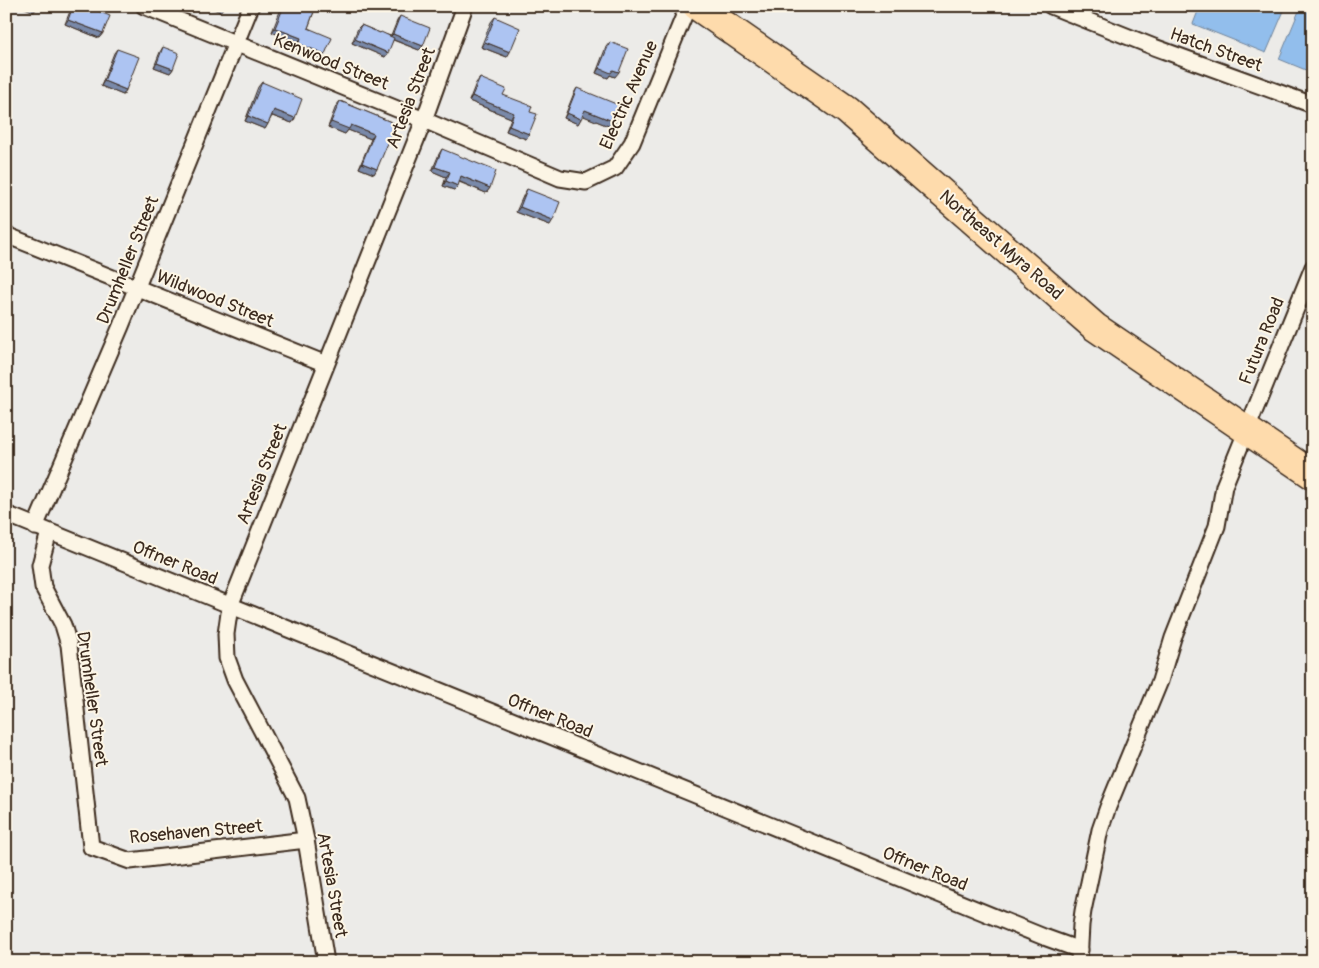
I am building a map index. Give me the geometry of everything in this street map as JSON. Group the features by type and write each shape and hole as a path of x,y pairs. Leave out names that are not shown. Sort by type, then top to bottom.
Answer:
{"highway":[{"name":"Northeast Myra Road","path":"697,6 848,110 1095,327 1313,475"}],"street":[{"name":"Kenwood Street","path":"144,6 424,120 560,178 586,182"},
{"name":"Drumheller Street","path":"91,847 69,645 63,625 43,587 40,565 42,529 137,288 252,6"},
{"name":"Artesia Street","path":"326,962 306,840 297,798 235,680 227,658 226,634 230,606 424,120 465,6"},
{"name":"Electric Avenue","path":"586,182 616,168 632,143 688,6"},
{"name":"Hatch Street","path":"1050,6 1154,47 1313,105"},
{"name":"Wildwood Street","path":"6,235 326,364"},
{"name":"Futura Road","path":"1080,956 1083,911 1103,822 1160,681 1179,622 1217,526 1224,486 1313,266"},
{"name":"Offner Road","path":"6,514 1044,937 1080,956"},
{"name":"Rosehaven Street","path":"91,847 130,861 306,840"}],"water":[{"path":"1200,6 1286,6 1266,53 1193,24"},
{"path":"1301,6 1313,6 1313,73 1279,59"}],"building":[{"path":"73,6 86,6 110,16 103,33 68,20"},
{"path":"284,6 316,6 308,28 332,38 325,54 299,44 301,38 275,28"},
{"path":"400,16 430,28 423,46 393,34"},
{"path":"495,17 520,28 510,52 485,42"},
{"path":"361,25 394,38 388,53 355,39"},
{"path":"610,42 628,49 619,72 613,70 611,73 599,68"},
{"path":"163,47 179,53 173,69 157,63"},
{"path":"117,49 139,57 126,90 104,81"},
{"path":"480,78 506,89 503,95 532,106 530,112 537,114 529,134 509,126 514,113 472,96"},
{"path":"262,82 302,99 295,118 274,110 268,124 248,116"},
{"path":"577,88 621,106 615,122 585,110 581,119 567,113"},
{"path":"340,101 396,124 377,169 362,163 374,134 351,125 349,129 331,122"},
{"path":"442,149 496,171 490,188 461,176 458,186 446,181 450,172 435,167"},
{"path":"527,189 560,202 553,220 520,207"}]}
